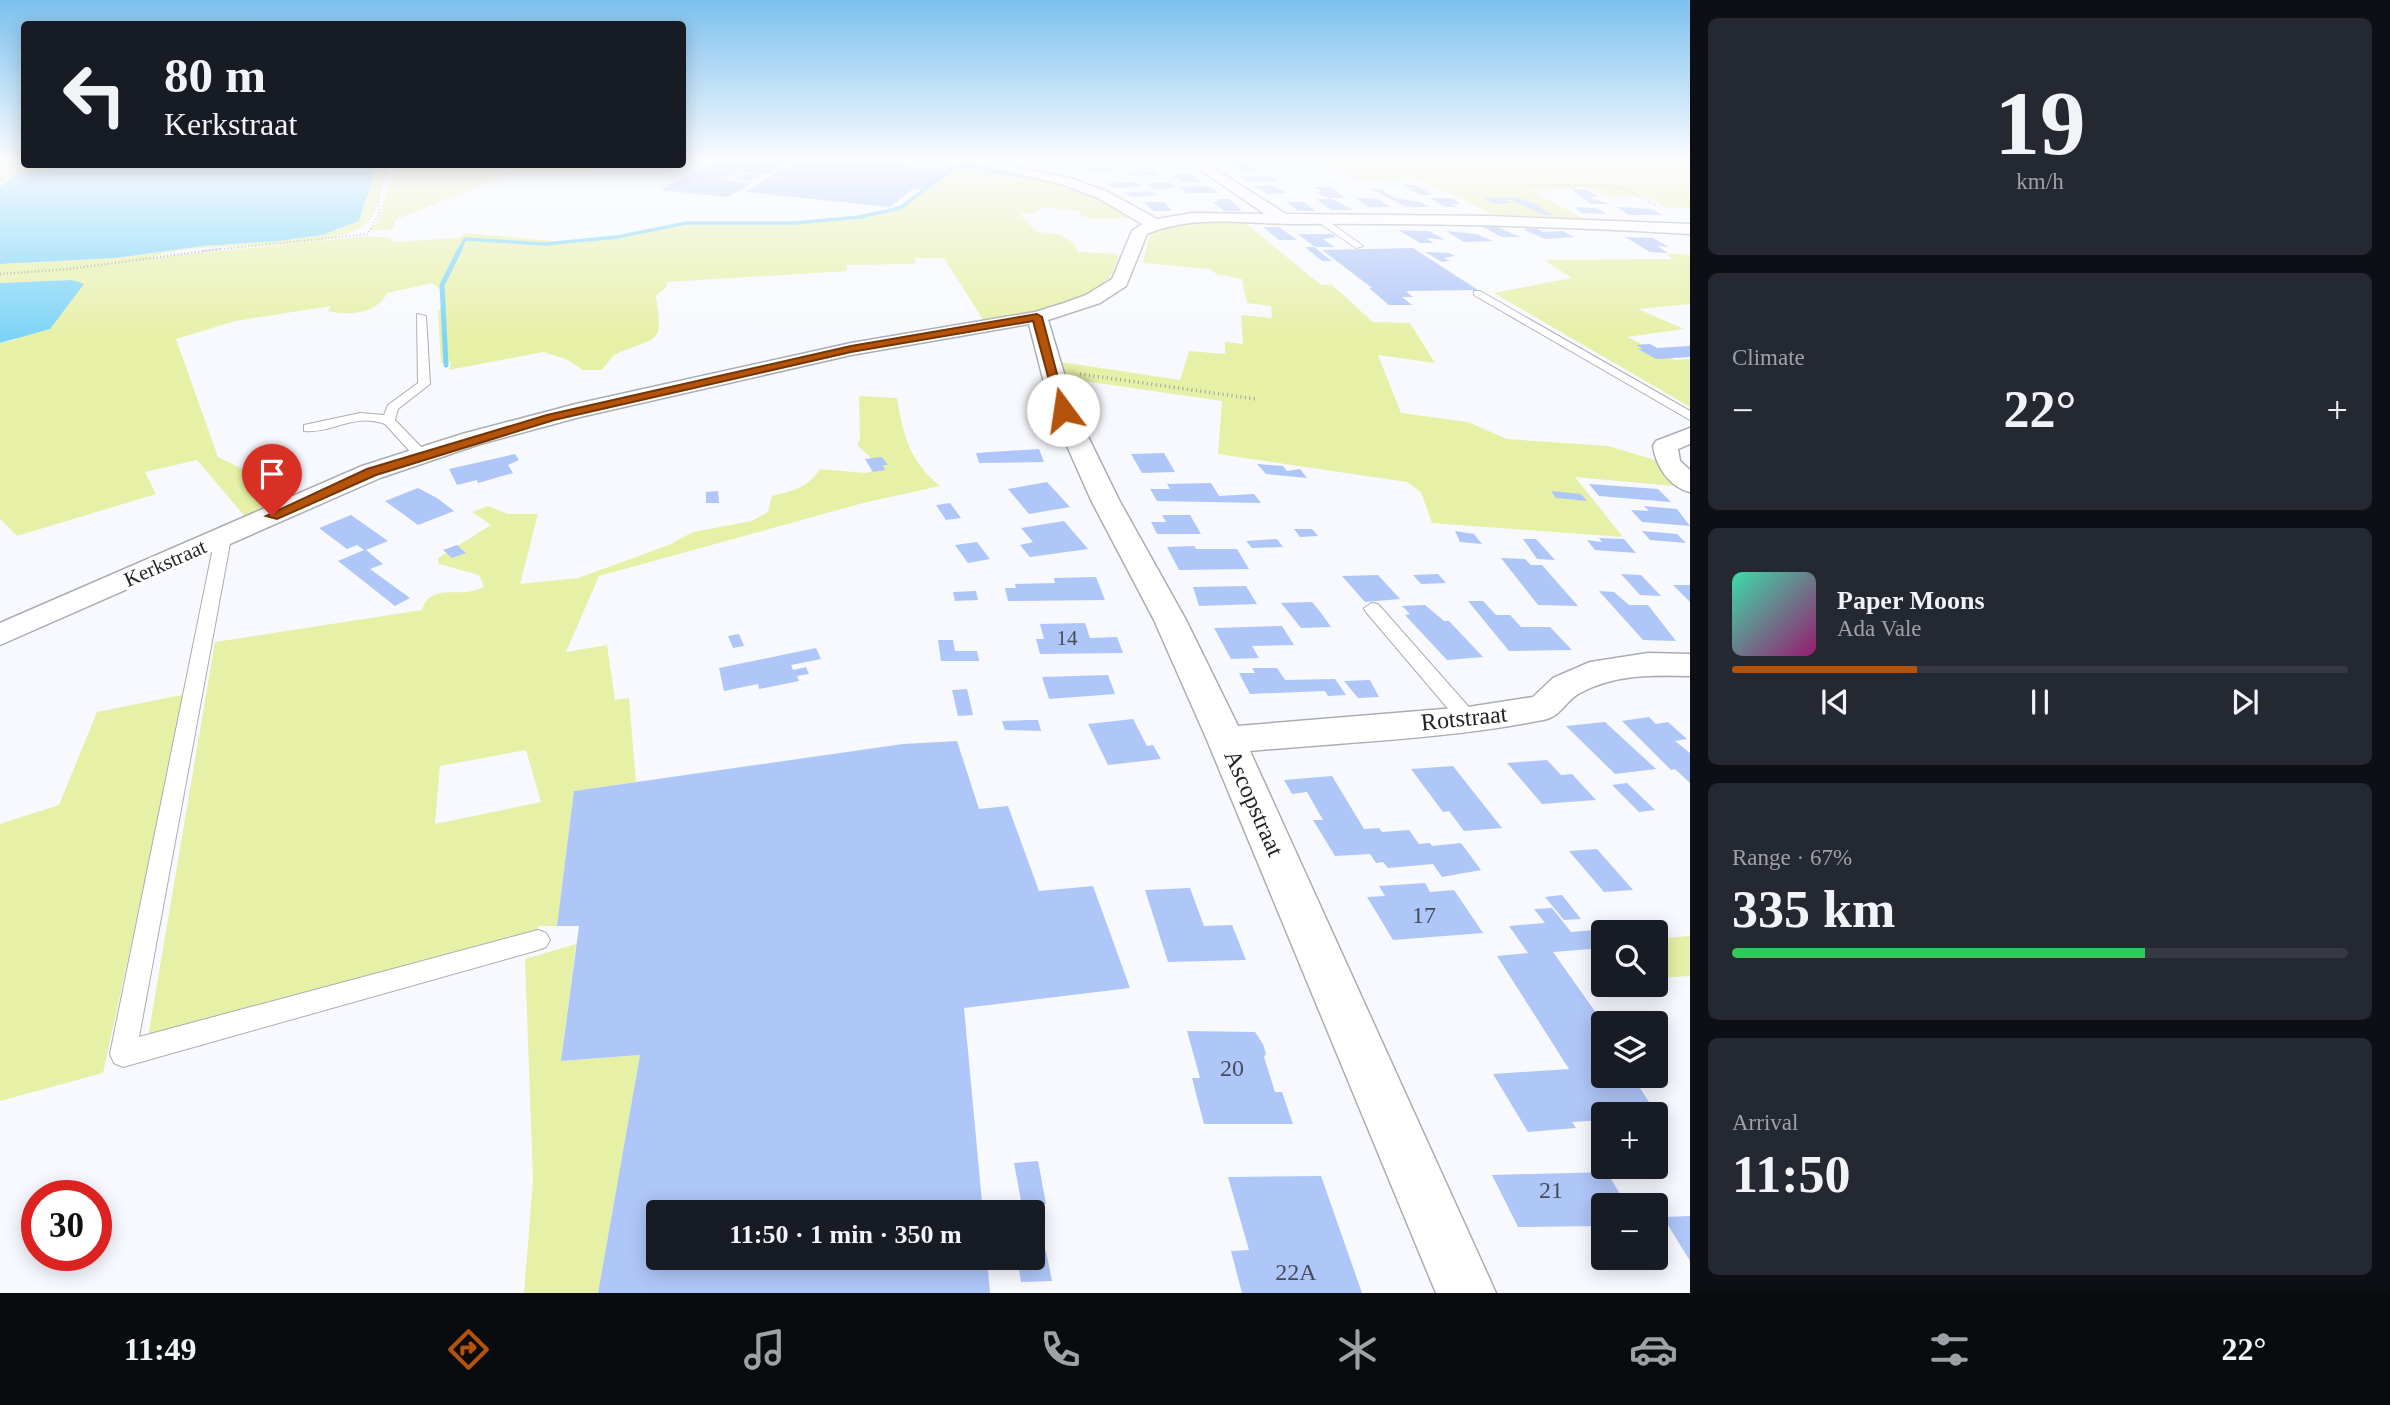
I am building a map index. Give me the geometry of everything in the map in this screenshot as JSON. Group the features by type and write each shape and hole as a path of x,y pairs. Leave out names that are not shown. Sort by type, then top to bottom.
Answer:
{"street":[{"path":"1144,219 1155,225 1188,220 1251,219"},
{"path":"1516,219 1690,229"},
{"name":"Kerkstraat","path":"0,635 371,472 421,455 576,411 851,349 1037,317 1093,299 1120,282 1140,231 1155,225"},
{"name":"Ascopstraat","path":"1037,317 1063,410 1105,500 1170,620 1226,740 1466,1293"},
{"path":"1690,435 1665,446 1668,463 1690,484"},
{"name":"Rotstraat","path":"1226,740 1468,719 1544,708 1565,686 1602,670 1648,664 1690,665"}],"lane":[{"path":"1320,219 1359,246"},
{"path":"1477,293 1690,416"},
{"path":"389,421 392,408 424,384 421,316"},
{"path":"308,428 358,417 380,416 389,421 421,455"},
{"path":"223,538 123,1054 538,940"},
{"path":"1372,608 1468,719"}],"path":[{"path":"0,274 368,234 375,219"},
{"path":"1053,372 1256,399"}],"green space":[{"path":"368,219 357,229 333,238 201,248 152,258 367,236 390,238 394,242 457,238 466,233 565,242 596,240 698,221 802,222 824,219 1025,219 1037,232 1050,233 1071,241 1079,252 1119,254 1111,275 1088,294 1034,312 984,321 944,258 914,258 916,264 846,265 848,271 666,282 667,286 656,296 659,324 655,337 616,354 601,370 583,370 566,359 543,352 449,370 451,362 441,363 438,310 444,308 440,289 432,283 387,293 377,305 362,312 328,311 331,306 235,321 176,339 218,457 257,476 280,506 248,520 197,460 145,472 156,494 17,536 0,519 0,343 15,340 72,280 0,283 0,264 116,258 203,246 279,241 322,235"},
{"path":"378,219 397,219 393,229 368,231"},
{"path":"1244,222 1321,285 1332,285 1373,322 1410,323 1435,363 1378,355 1401,413 1468,422 1507,439 1608,446 1655,460 1685,487 1575,477 1623,537 1432,523 1421,492 1407,482 1218,454 1222,401 1063,378 1061,362 1180,380 1189,351 1225,354 1225,342 1243,344 1241,315 1272,318 1271,306 1247,303 1242,279 1216,274 1211,269 1143,263 1149,239 1158,230 1181,224"},
{"path":"1666,253 1690,255 1690,304 1638,309 1684,329 1627,337 1675,360 1690,359 1690,407 1494,293 1572,278 1544,260 1672,259"},
{"path":"859,396 897,398 909,447 921,467 940,486 863,503 599,576 566,652 607,645 615,700 629,698 636,782 574,791 557,926 538,926 537,935 146,1049 215,642 422,610 426,601 440,593 476,590 484,586 479,575 439,564 438,558 491,525 472,512 488,506 508,514 538,514 520,584 578,578 669,545 693,532 752,521 768,512 772,496 805,485 820,469 865,473 877,470 870,457 857,445 860,440","holes":["526,750 541,802 435,824 440,766"]},
{"path":"186,694 103,1073 0,1101 0,824 59,805 97,712"},
{"path":"1690,936 1690,976 1668,977 1668,938"},
{"path":"576,944 561,1061 640,1055 598,1293 524,1293 533,1180 525,959"}],"water":[{"path":"0,219 360,219 322,235 279,241 203,246 116,258 0,264"},
{"path":"72,280 84,284 50,329 0,343 0,283"}],"building":[{"path":"1481,226 1495,226 1520,237 1502,237"},
{"path":"1263,227 1279,227 1297,240 1279,240"},
{"path":"1536,228 1543,232 1562,231 1575,237 1545,239 1523,229"},
{"path":"1398,230 1429,231 1445,240 1426,238 1434,243 1420,243"},
{"path":"1446,231 1476,234 1493,241 1464,242"},
{"path":"1298,234 1332,234 1336,237 1323,239 1335,247 1315,247"},
{"path":"1625,237 1653,238 1669,247 1657,246 1668,253 1650,252"},
{"path":"1305,247 1314,247 1332,261 1322,261"},
{"path":"1413,248 1478,290 1406,291 1413,297 1402,297 1412,305 1389,305 1369,288 1372,288 1322,250"},
{"path":"1425,252 1449,253 1455,256 1444,258 1450,261 1442,262"},
{"path":"1650,344 1657,348 1690,346 1690,357 1656,359 1638,349 1643,349 1636,345"},
{"path":"1039,449 1044,462 979,463 976,453"},
{"path":"1164,453 1175,472 1142,473 1131,454"},
{"path":"515,454 519,460 508,465 513,473 478,483 477,480 457,485 449,469"},
{"path":"882,457 888,465 883,465 885,470 873,472 865,459"},
{"path":"1257,464 1283,466 1287,471 1300,469 1307,478 1266,474"},
{"path":"1047,482 1070,507 1029,514 1008,489"},
{"path":"1211,483 1219,496 1254,494 1261,503 1157,501 1150,489 1170,489 1167,484"},
{"path":"1589,484 1658,489 1671,502 1599,496"},
{"path":"418,488 454,511 418,525 385,501"},
{"path":"718,491 719,503 706,503 706,492"},
{"path":"1551,491 1581,494 1587,501 1556,498"},
{"path":"950,503 961,518 946,520 936,505"},
{"path":"1644,506 1677,509 1690,526 1642,522 1631,510 1649,511"},
{"path":"351,515 388,541 366,550 383,564 370,569 410,598 395,606 338,561 364,550 357,545 347,549 319,528"},
{"path":"1162,515 1190,515 1201,534 1157,534 1151,522 1166,522"},
{"path":"1064,521 1088,549 1030,557 1020,545 1033,542 1021,528"},
{"path":"1294,529 1312,529 1318,536 1300,537"},
{"path":"1455,531 1474,534 1482,544 1460,542"},
{"path":"1642,531 1677,534 1686,543 1650,540"},
{"path":"1599,538 1624,539 1636,553 1595,550 1587,540 1602,542"},
{"path":"1277,539 1283,547 1252,548 1246,541"},
{"path":"1523,539 1536,539 1555,560 1537,559"},
{"path":"977,542 990,559 968,563 955,545"},
{"path":"457,545 466,553 452,558 443,550"},
{"path":"1194,546 1196,549 1237,549 1249,569 1179,570 1167,547"},
{"path":"1501,558 1525,559 1531,565 1542,565 1578,606 1538,605"},
{"path":"1438,574 1446,583 1421,584 1413,575"},
{"path":"1621,574 1641,575 1661,596 1640,595"},
{"path":"1378,575 1400,599 1365,602 1342,576"},
{"path":"1096,577 1105,600 1008,601 1005,588 1016,588 1015,584 1055,583 1054,578"},
{"path":"1673,585 1690,585 1690,602"},
{"path":"1246,586 1257,604 1199,606 1193,587"},
{"path":"976,591 978,600 955,601 953,592"},
{"path":"1599,591 1614,592 1629,605 1648,605 1676,641 1643,640"},
{"path":"1468,601 1483,601 1496,615 1510,615 1521,627 1550,627 1572,650 1509,651"},
{"path":"1312,602 1331,627 1301,628 1281,603"},
{"path":"1425,605 1444,621 1449,621 1483,657 1447,660 1405,615 1410,614 1402,606"},
{"path":"1085,623 1090,638 1117,637 1123,653 1040,654 1036,639 1044,639 1040,624"},
{"path":"1282,626 1294,645 1252,646 1259,658 1231,659 1214,628"},
{"path":"739,634 744,646 733,648 728,636"},
{"path":"938,640 953,640 955,651 977,651 979,661 941,661"},
{"path":"816,648 821,659 791,665 793,670 806,667 809,674 797,676 799,681 759,689 758,684 724,691 719,668"},
{"path":"1252,668 1277,668 1285,680 1335,679 1346,695 1328,696 1325,691 1250,694 1239,673 1255,673"},
{"path":"1108,675 1115,694 1049,699 1042,677"},
{"path":"1370,680 1379,697 1358,698 1344,681"},
{"path":"967,689 973,715 958,716 952,690"},
{"path":"1649,717 1656,724 1668,722 1687,739 1675,741 1690,753 1690,783 1675,769 1671,770 1622,721"},
{"path":"1133,719 1147,746 1153,745 1161,759 1108,765 1088,724"},
{"path":"1038,720 1041,731 1005,730 1002,721"},
{"path":"1605,722 1656,769 1615,774 1566,726"},
{"path":"957,741 979,809 1008,806 1039,891 1093,886 1130,988 964,1008 982,1200 646,1200 646,1270 988,1270 990,1293 598,1293 640,1055 561,1061 579,926 557,926 574,791 903,744"},
{"path":"1547,760 1561,775 1572,774 1596,800 1542,804 1507,763"},
{"path":"1453,766 1502,828 1464,831 1449,811 1443,812 1411,769"},
{"path":"1332,776 1364,829 1379,828 1382,832 1409,830 1419,844 1430,843 1432,846 1461,843 1481,870 1442,877 1433,864 1388,868 1383,862 1376,863 1370,854 1335,856 1313,820 1323,820 1307,792 1292,794 1284,780"},
{"path":"1627,783 1655,810 1639,812 1612,785"},
{"path":"1597,849 1633,890 1604,892 1569,851"},
{"path":"1425,883 1430,892 1454,890 1483,933 1393,940 1367,897 1385,896 1379,886"},
{"path":"1190,888 1204,926 1232,925 1246,960 1168,962 1145,890"},
{"path":"1562,895 1581,919 1564,920 1545,897"},
{"path":"1552,908 1571,932 1591,930 1591,949 1553,952 1595,1011 1591,1011 1591,1088 1640,1088 1649,1102 1591,1102 1591,1121 1572,1122 1576,1128 1528,1132 1493,1074 1569,1069 1497,956 1528,953 1509,926 1545,923 1534,909"},
{"path":"1187,1031 1255,1032 1263,1044 1266,1054 1264,1057 1275,1092 1282,1092 1293,1124 1204,1124 1192,1078 1200,1078"},
{"path":"1038,1161 1046,1204 1045,1200 1021,1200 1014,1163"},
{"path":"1591,1172 1591,1179 1611,1179 1619,1193 1591,1193 1591,1226 1518,1227 1492,1175"},
{"path":"1321,1176 1362,1293 1242,1293 1231,1251 1249,1250 1228,1177"},
{"path":"1690,1216 1690,1261 1668,1225 1668,1217"},
{"path":"1045,1251 1052,1281 1021,1282 1019,1270 1045,1270"}],"waterway":[{"path":"446,365 442,285 465,239 545,244 617,237 686,223 794,223 834,219"}],"route":[{"path":"272,516 371,472 471,439 551,417 851,349 1037,317 1043,330 1063,410"}]}
